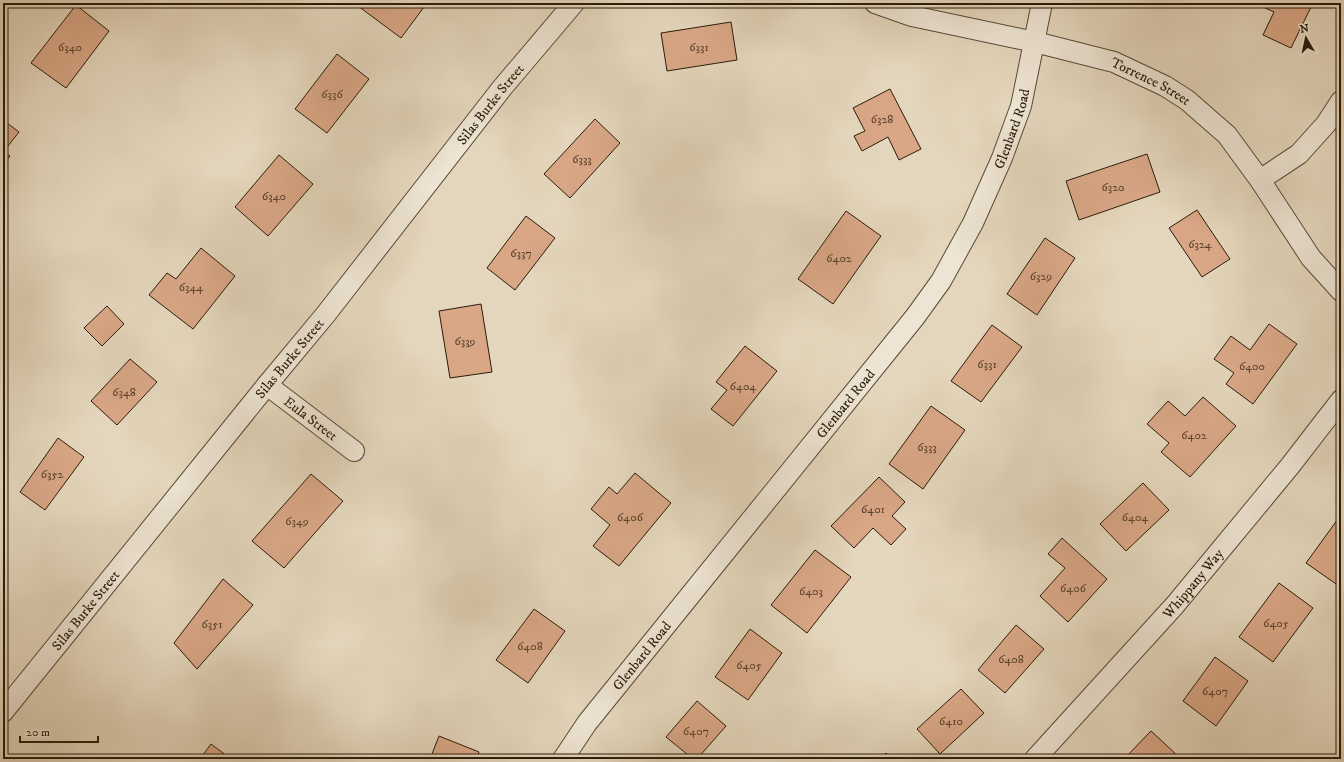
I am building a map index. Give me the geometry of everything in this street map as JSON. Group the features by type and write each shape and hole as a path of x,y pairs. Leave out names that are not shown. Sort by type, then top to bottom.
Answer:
{"street":[{"name":"Silas Burke Street","path":"3,712 326,314 502,88 574,3"},
{"name":"Torrence Street","path":"876,3 912,16 1034,42 1114,62 1165,86 1187,100 1227,135 1260,180 1310,258 1341,291"},
{"name":"Glenbard Road","path":"563,759 592,717 915,317 941,281 974,223 1002,158 1021,106 1042,3"},
{"path":"1260,180 1299,154 1326,124 1341,101"},
{"name":"Eula Street","path":"268,385 354,451"},
{"name":"Whippany Way","path":"1035,759 1175,604 1290,466 1341,400"}],"building":[{"path":"354,3 427,3 401,38"},
{"path":"1264,3 1313,3 1291,48 1263,35 1274,12 1263,7"},
{"path":"76,5 109,31 66,88 31,63"},
{"path":"731,22 737,60 667,71 661,33"},
{"path":"337,54 369,79 327,133 295,109"},
{"path":"890,89 921,149 899,160 888,137 862,151 854,136 865,131 853,108"},
{"path":"595,119 620,143 570,198 544,174"},
{"path":"3,120 19,132 4,151 10,156 3,165"},
{"path":"1147,154 1160,192 1079,220 1066,181"},
{"path":"279,155 313,184 268,236 235,207"},
{"path":"1197,210 1230,259 1202,277 1169,228"},
{"path":"846,211 881,236 833,304 798,279"},
{"path":"526,216 555,238 515,290 487,268"},
{"path":"1045,238 1075,258 1037,315 1007,294"},
{"path":"201,248 235,276 193,329 149,295 167,273 176,279"},
{"path":"481,304 492,372 450,378 439,311"},
{"path":"107,306 124,324 102,346 84,328"},
{"path":"1269,324 1297,344 1253,404 1226,384 1234,373 1214,359 1231,336 1250,350"},
{"path":"992,325 1022,347 981,402 951,381"},
{"path":"745,346 777,371 733,426 711,409 727,390 716,382"},
{"path":"130,359 157,382 117,425 91,401"},
{"path":"1203,397 1236,426 1190,477 1161,452 1169,443 1147,424 1168,401 1185,416"},
{"path":"931,406 965,430 923,489 889,464"},
{"path":"58,438 84,457 45,510 20,492"},
{"path":"635,473 671,503 619,566 593,546 610,525 591,509 609,487 617,494"},
{"path":"311,474 343,501 284,568 252,541"},
{"path":"879,477 905,502 892,516 906,529 891,545 873,528 854,548 831,526"},
{"path":"1143,483 1169,510 1126,551 1100,524"},
{"path":"1338,519 1341,521 1341,583 1339,586 1306,563"},
{"path":"1062,538 1107,579 1068,622 1040,596 1065,568 1048,554"},
{"path":"815,550 851,577 807,633 771,605"},
{"path":"223,579 253,605 197,669 174,643"},
{"path":"1279,583 1313,608 1273,662 1239,637"},
{"path":"534,609 565,631 528,683 496,660"},
{"path":"1016,625 1044,649 1005,693 978,670"},
{"path":"750,629 782,653 748,700 715,677"},
{"path":"1215,657 1248,681 1216,726 1183,701"},
{"path":"961,689 984,713 940,754 917,729"},
{"path":"697,701 726,726 697,759 693,759 666,737"},
{"path":"1151,731 1179,757 1177,759 1124,759"},
{"path":"439,736 479,752 476,759 430,759"},
{"path":"211,744 231,759 200,759"},
{"path":"886,753 892,759 880,759"}]}
